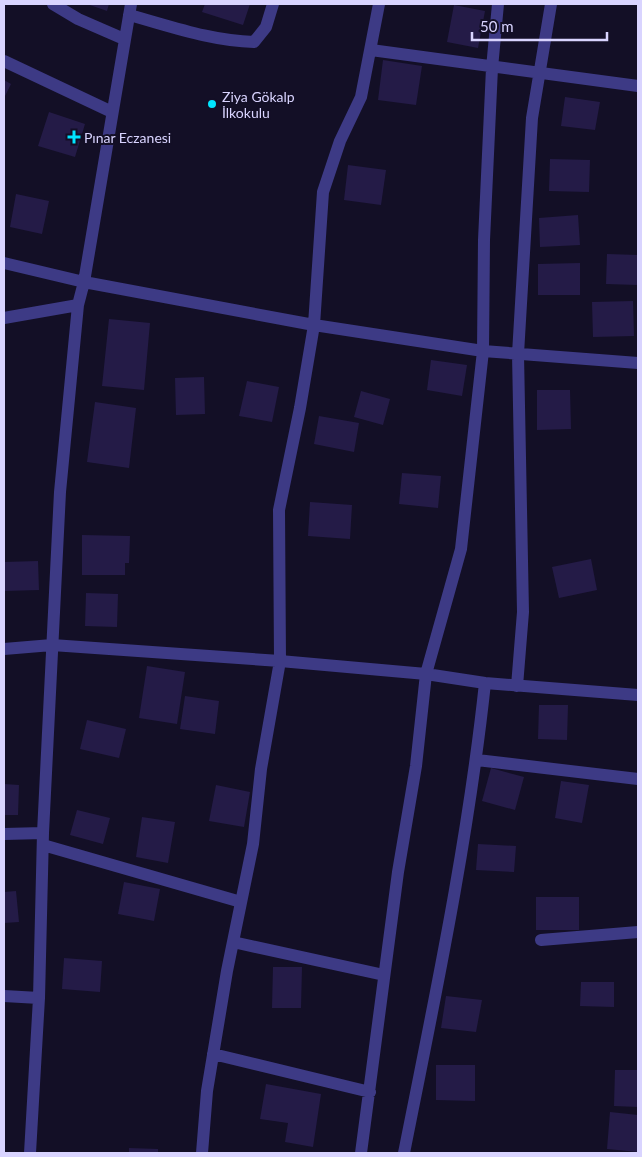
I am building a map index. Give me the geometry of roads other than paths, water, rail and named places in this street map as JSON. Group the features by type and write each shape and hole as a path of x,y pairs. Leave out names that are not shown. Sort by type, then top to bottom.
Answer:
{"street":[{"path":"53,4 78,18 124,39"},
{"path":"30,1153 39,998 43,839 60,492 78,305 84,282 130,9 194,33 235,42 254,42 266,27 273,4"},
{"path":"202,1153 207,1091 252,844 261,769 280,660 279,510 300,408 314,326 323,192 340,141 361,97 379,4"},
{"path":"361,1153 398,872 416,766 426,674 461,549 483,351 484,240 492,68 498,4"},
{"path":"517,686 523,612 518,354 532,128 551,4"},
{"path":"371,50 492,68 638,86"},
{"path":"4,61 112,112"},
{"path":"4,264 84,282 314,326 483,351 638,363"},
{"path":"4,318 78,305"},
{"path":"4,649 52,645 280,660 426,674 485,683 638,695"},
{"path":"404,1153 459,874 477,760 485,683"},
{"path":"477,760 638,779"},
{"path":"4,834 43,839 241,902"},
{"path":"541,940 638,932"},
{"path":"233,942 384,975"},
{"path":"4,996 39,998"},
{"path":"213,1054 370,1092"}],"place":[{"name":"Ziya Gökalp İlkokulu","path":"212,104"},
{"name":"Pınar Eczanesi","path":"74,137"}]}
